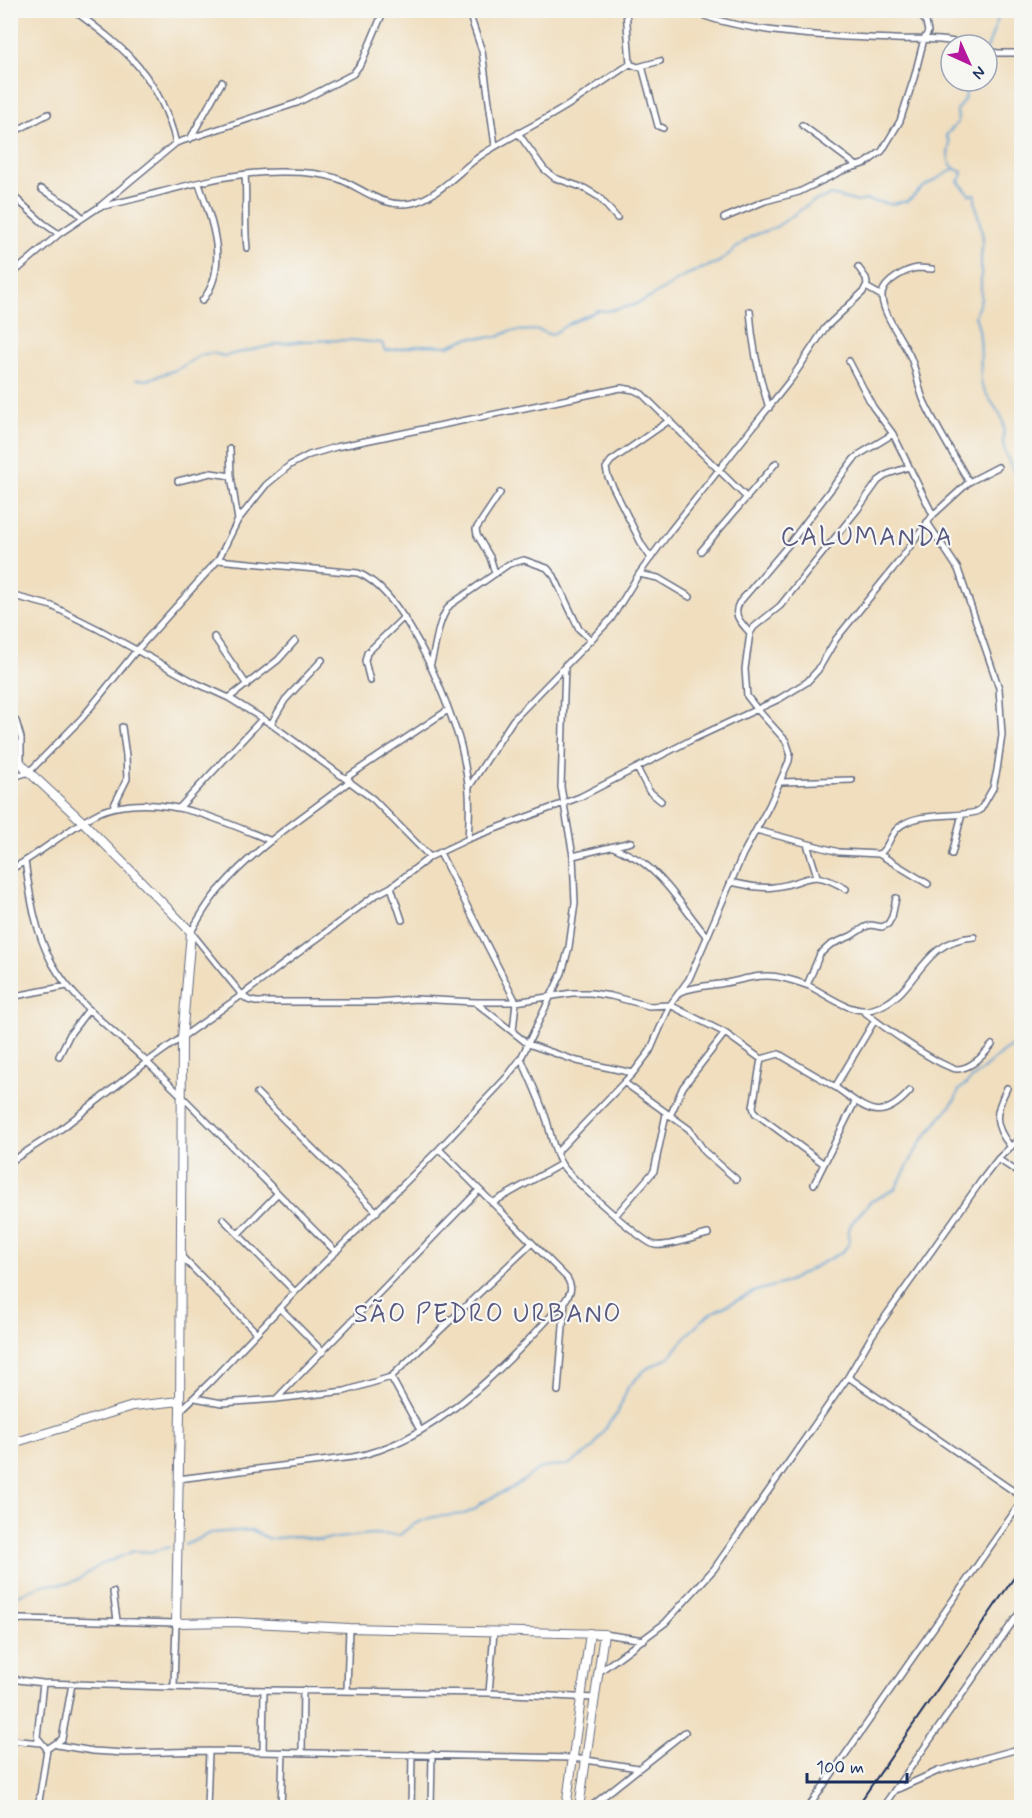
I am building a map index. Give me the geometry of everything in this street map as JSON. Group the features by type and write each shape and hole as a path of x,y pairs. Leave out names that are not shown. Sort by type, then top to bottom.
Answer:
{"street":[{"path":"73,10 133,58 159,94 176,143"},
{"path":"10,276 59,234 99,207 176,143 297,103 352,74 362,62 384,10"},
{"path":"468,10 482,51 495,146"},
{"path":"626,10 630,63"},
{"path":"690,10 751,27 819,34 939,39"},
{"path":"724,218 765,201 799,192 842,171 874,159 882,151 900,121 928,28 917,10"},
{"path":"999,52 1022,53"},
{"path":"630,63 633,66 642,66 660,61"},
{"path":"99,207 257,172 286,172 334,178 382,201 395,205 413,203 432,195 495,146 568,106 630,63"},
{"path":"642,66 658,126 663,128"},
{"path":"190,139 222,82"},
{"path":"10,134 48,114"},
{"path":"802,125 857,166"},
{"path":"518,133 544,170 555,178 584,188 599,197 617,218"},
{"path":"245,174 244,222 247,248"},
{"path":"199,184 213,225 217,260 208,292 202,301"},
{"path":"41,189 70,206 82,217"},
{"path":"10,193 59,234"},
{"path":"469,787 513,720 611,619 639,574 718,469 792,378 825,328 866,287 866,278 858,267"},
{"path":"932,269 918,268 905,272 883,290 882,296 887,313 912,359 922,398 969,482"},
{"path":"866,287 882,296"},
{"path":"750,311 751,328 769,408"},
{"path":"849,361 873,407 893,434 933,515"},
{"path":"10,778 29,772 82,718 136,651 218,560 238,520 266,485 290,465 309,455 336,447 621,388 642,394 747,498"},
{"path":"651,558 642,545 608,477 606,468 611,461 670,420"},
{"path":"750,633 737,617 735,610 739,603 790,543 854,459 893,434"},
{"path":"230,449 231,476 238,520"},
{"path":"701,551 776,463"},
{"path":"10,1162 61,1129 147,1062 430,857 468,839 580,797 779,699 807,682 818,670 836,639 933,515 969,482 998,466"},
{"path":"557,1152 625,1083 650,1051 670,1005 690,979 731,882 781,782 789,761 789,747 747,696 745,686 750,633 780,606 878,481 888,474 909,467"},
{"path":"178,481 212,473 231,476"},
{"path":"495,573 476,529 500,493"},
{"path":"879,854 888,846 898,827 936,815 976,812 981,808 993,788 1002,735 999,688 958,569 927,522"},
{"path":"218,560 358,573 373,582 404,617 430,666 457,732 469,787 468,839"},
{"path":"430,666 443,614 459,597 509,564 519,560 547,568 554,576 579,629 591,640"},
{"path":"639,574 658,578 690,597"},
{"path":"10,595 52,606 98,628 196,684 229,698 271,724 373,799 430,857"},
{"path":"370,681 365,661 367,653 404,617"},
{"path":"214,637 247,685"},
{"path":"229,698 278,660 295,641"},
{"path":"271,724 285,700 322,660"},
{"path":"180,1410 195,1398 295,1292 439,1149 507,1077 521,1058 562,973 569,947 575,903 573,856 561,787 565,665"},
{"path":"174,1686 180,1410 182,1038 190,932 217,892 269,840 348,780 448,710"},
{"path":"180,807 262,719"},
{"path":"16,721 21,738 21,763"},
{"path":"113,807 127,780 122,727"},
{"path":"10,751 190,932 248,1000 256,1002 376,1002 416,999 516,1002 553,995 591,993 649,1006 670,1005 725,1033 761,1059"},
{"path":"637,768 649,792 662,801"},
{"path":"781,782 852,780"},
{"path":"10,870 83,822 113,807 159,804 180,807 223,821 269,840"},
{"path":"952,854 962,814"},
{"path":"756,830 839,852 879,854 928,884"},
{"path":"573,856 631,842"},
{"path":"807,844 817,876"},
{"path":"613,847 642,862 656,874 674,892 687,913 707,936"},
{"path":"440,853 516,1002 513,1031"},
{"path":"25,861 33,907 42,940 67,986 88,1009 182,1096 336,1252"},
{"path":"731,882 772,888 817,876 832,880 846,889"},
{"path":"391,887 402,920"},
{"path":"807,985 820,954 830,945 851,936 864,927 871,925 882,927 888,924 896,898"},
{"path":"680,992 704,985 764,975 782,977 807,985 851,1008 874,1009 891,1000 910,983 923,964 940,947 952,941 974,938"},
{"path":"10,997 67,986"},
{"path":"475,1002 528,1044 577,1062 633,1073"},
{"path":"59,1056 70,1034 88,1009"},
{"path":"862,1010 927,1054 955,1069 972,1063 992,1045"},
{"path":"834,1087 875,1020"},
{"path":"615,1216 654,1171 668,1115 683,1087 725,1033"},
{"path":"761,1059 779,1054 870,1109 884,1110 901,1101 910,1091"},
{"path":"521,1058 541,1104 561,1164 615,1216 643,1239 655,1245 675,1243 708,1233"},
{"path":"761,1059 754,1098 755,1113 824,1164"},
{"path":"625,1083 689,1129 705,1152 736,1179"},
{"path":"1007,1088 997,1109 997,1124 1003,1137 1011,1146"},
{"path":"257,1093 377,1212"},
{"path":"814,1184 855,1102"},
{"path":"599,1672 665,1623 714,1569 848,1377 873,1334 998,1159 1022,1136"},
{"path":"178,1479 373,1453 392,1446 420,1430 474,1391 515,1353 565,1301 571,1293 571,1285 567,1278 439,1149"},
{"path":"998,1159 1022,1174"},
{"path":"492,1203 561,1164"},
{"path":"276,1399 479,1190"},
{"path":"238,1234 278,1193"},
{"path":"223,1219 295,1292"},
{"path":"195,1398 222,1403 276,1399 345,1391 391,1377 532,1244"},
{"path":"181,1256 256,1332"},
{"path":"558,1391 565,1301"},
{"path":"280,1308 322,1352"},
{"path":"391,1377 420,1430"},
{"path":"807,1808 1022,1499 848,1377"},
{"path":"10,1444 133,1406 180,1401"},
{"path":"113,1592 117,1620"},
{"path":"882,1808 897,1790 1022,1610"},
{"path":"10,1621 22,1619 176,1623 235,1622 349,1628 590,1633 644,1640"},
{"path":"347,1690 349,1628"},
{"path":"489,1693 494,1632"},
{"path":"566,1808 590,1633"},
{"path":"579,1808 603,1634"},
{"path":"10,1679 72,1684 264,1690 489,1693 595,1698"},
{"path":"43,1683 38,1737 40,1743 47,1749"},
{"path":"47,1749 62,1740 66,1728 72,1684"},
{"path":"263,1752 264,1690"},
{"path":"302,1752 303,1690"},
{"path":"589,1808 685,1732"},
{"path":"10,1740 40,1743"},
{"path":"57,1744 93,1751 125,1753 302,1752 573,1758 638,1768"},
{"path":"897,1790 938,1772 1022,1748"},
{"path":"38,1808 47,1749"},
{"path":"207,1808 209,1751"},
{"path":"281,1808 283,1752"},
{"path":"411,1808 412,1754"},
{"path":"431,1808 432,1754"}],"waterway":[{"path":"993,33 998,19 997,10"},
{"path":"966,93 957,110 958,122 946,135 950,144 948,157 951,165 962,172 962,177 958,181 970,195 975,194 983,238 981,299 975,316 980,340 981,381 986,394 1003,420 1005,453 1022,486"},
{"path":"137,379 147,380 178,369 201,355 212,353 224,356 303,341 351,340 382,343 385,351 423,345 448,346 468,338 498,337 510,331 539,330 551,335 598,310 607,311 634,305 651,297 686,275 719,262 750,237 776,227 812,202 831,195 858,202 866,200 891,204 908,201 923,187 954,169"},
{"path":"185,1545 211,1533 251,1530 269,1539 297,1536 320,1540 371,1534 400,1535 412,1525 424,1520 464,1514 474,1510 481,1503 516,1486 537,1470 548,1466 568,1465 592,1449 617,1414 628,1387 646,1369 670,1357 688,1334 709,1314 756,1291 785,1283 842,1252 849,1244 848,1233 851,1224 870,1202 895,1189 921,1142 955,1100 959,1090 1003,1052 1022,1039"},
{"path":"13,1597 42,1585 69,1583 100,1565 134,1551 151,1552 169,1547"}],"railway":[{"path":"856,1808 1022,1566"}],"district":[{"name":"CALUMANDA","path":"867,538"},
{"name":"SÃO PEDRO URBANO","path":"488,1315"}]}
